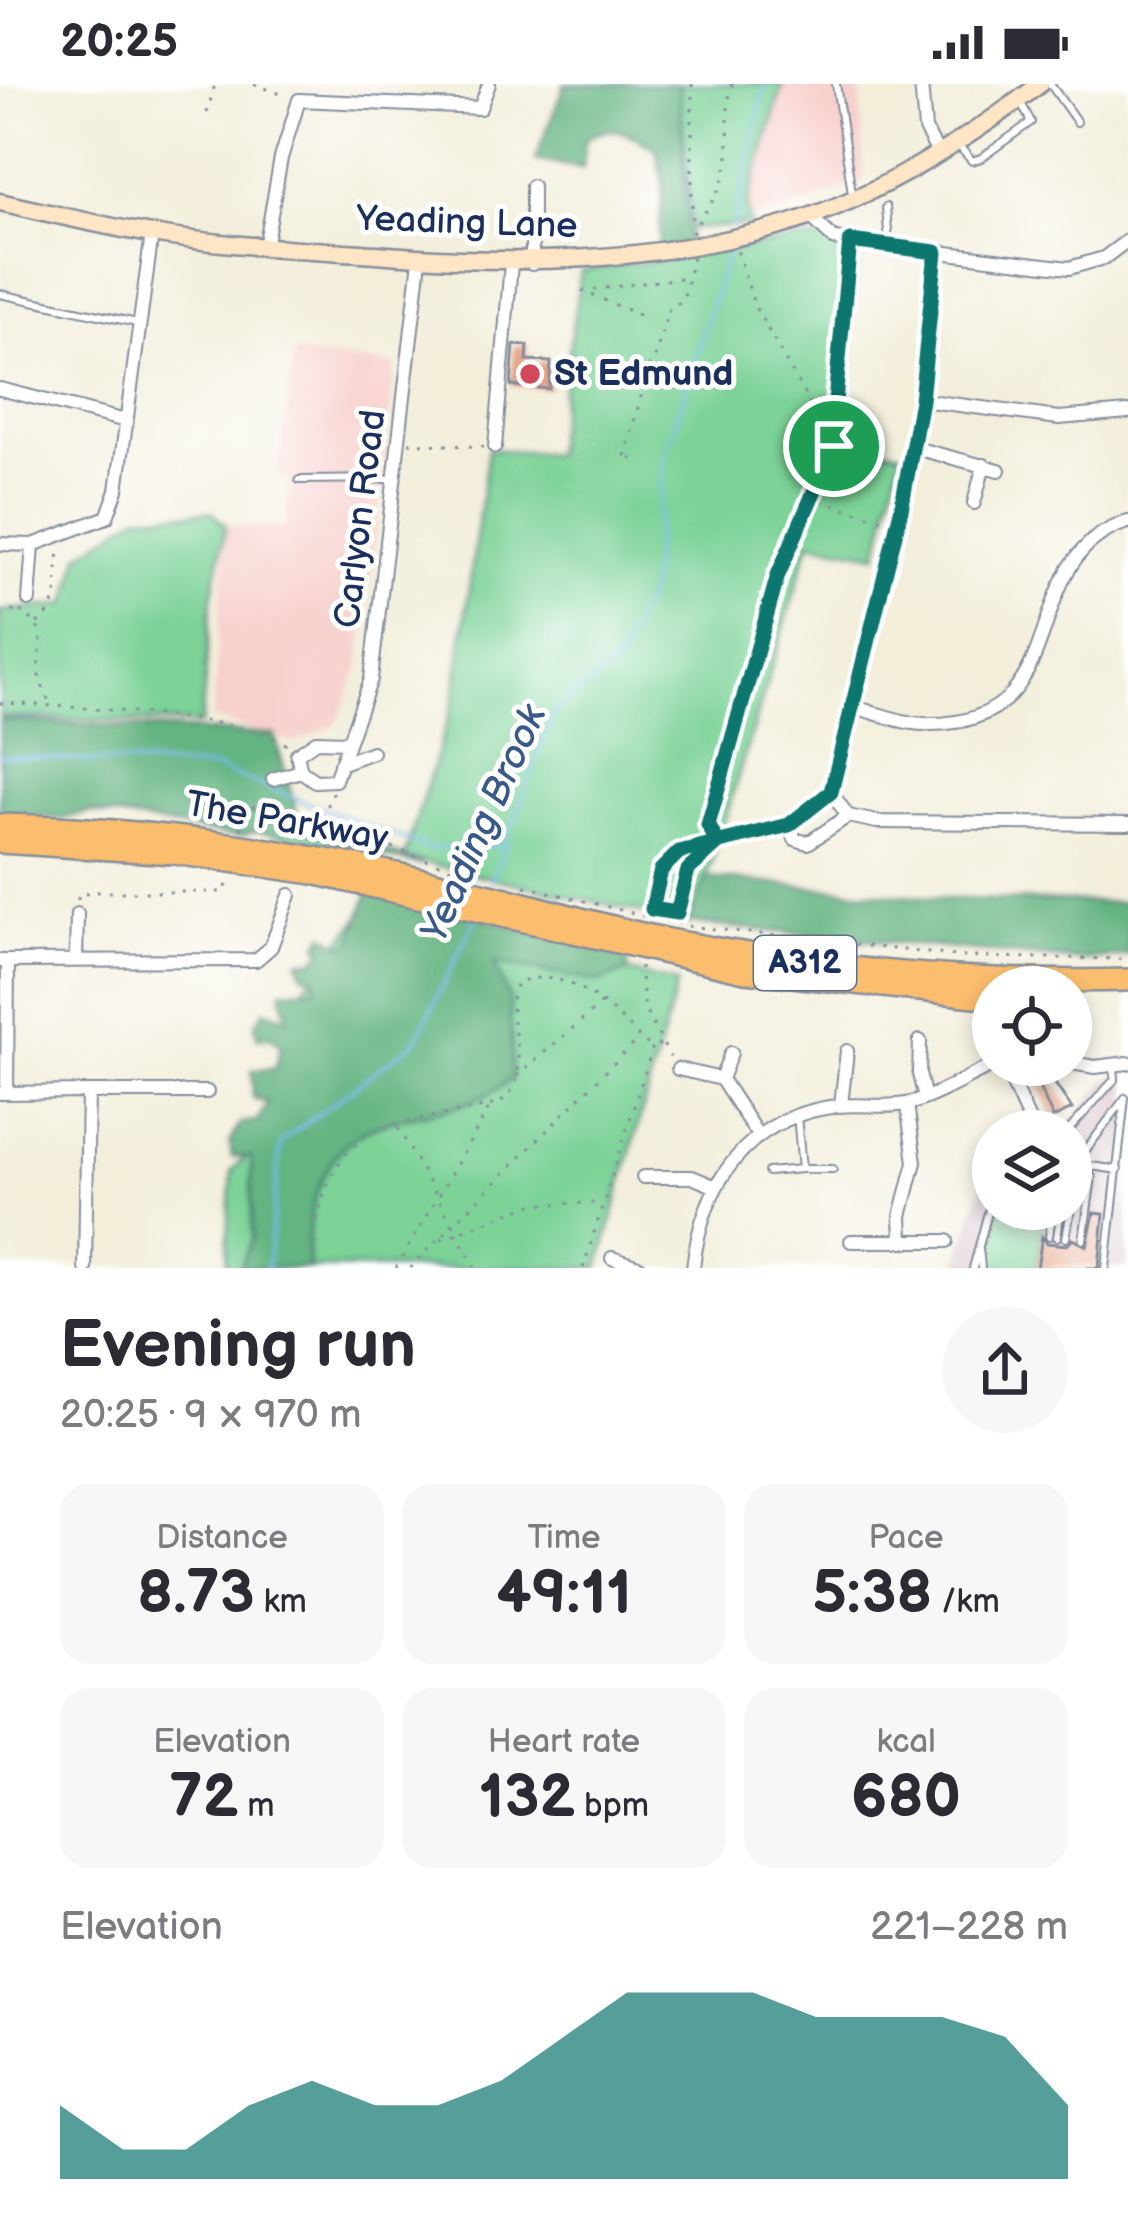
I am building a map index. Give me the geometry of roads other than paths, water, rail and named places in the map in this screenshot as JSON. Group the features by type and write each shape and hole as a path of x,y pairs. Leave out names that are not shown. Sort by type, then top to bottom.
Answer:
{"highway":[{"name":"The Parkway","path":"0,824 27,834 463,889 673,940 819,965 954,980 1128,980"},
{"name":"The Parkway","path":"0,844 27,834"},
{"name":"The Parkway","path":"511,901 745,971 972,996"},
{"path":"1092,996 1128,994"}],"street":[{"path":"346,99 349,84"},
{"path":"265,248 281,158 299,100 480,108 490,84"},
{"path":"921,84 925,129 937,151"},
{"name":"Yeading Lane","path":"0,202 152,234 265,248 532,264 730,238 809,215 955,141 1040,84"},
{"path":"532,186 532,264"},
{"path":"809,215 834,239 1069,268 1104,258 1127,243"},
{"path":"0,544 33,545 107,517 126,422 152,234"},
{"path":"848,816 808,843 795,839 789,825 831,792 853,707 898,523 921,400 936,252"},
{"name":"Carlyon Road","path":"301,771 315,781 335,780 371,680 420,260"},
{"path":"495,447 511,264"},
{"path":"0,388 126,422"},
{"path":"921,400 1059,418 1128,412"},
{"path":"911,447 1000,470"},
{"path":"974,503 984,465"},
{"path":"853,707 924,724 970,717 1011,698 1036,664 1054,595 1077,552 1101,530 1128,522"},
{"path":"24,605 33,545"},
{"path":"273,778 301,771 297,754 316,741 347,742"},
{"path":"340,764 372,752"},
{"path":"831,792 848,816 877,822 1128,824"},
{"path":"207,1092 4,1093 4,961 256,960 271,947 290,895"},
{"path":"76,961 77,914"},
{"path":"920,1040 919,1074 926,1098"},
{"path":"841,1106 847,1051"},
{"path":"722,1079 730,1053"},
{"path":"678,1069 722,1079 757,1134"},
{"path":"690,1268 703,1214 716,1186 741,1147 757,1134 797,1115 841,1106 907,1105 972,1077"},
{"path":"85,1268 88,1092"},
{"path":"902,1239 901,1216 915,1162 907,1105"},
{"path":"643,1178 692,1177 716,1186"},
{"path":"851,1241 947,1241"},
{"path":"612,1258 641,1268"}],"lane":[{"path":"836,84 853,195"},
{"path":"1050,84 1077,122"},
{"path":"955,141 967,158 981,158 1030,122 1019,100"},
{"path":"886,208 889,246"},
{"path":"0,294 140,323"},
{"path":"299,480 397,479"},
{"path":"1087,1110 1115,1079 1121,1064"},
{"path":"1092,1142 1126,1097"},
{"path":"1106,1268 1126,1097"},
{"path":"797,1115 802,1169"},
{"path":"1092,1168 1118,1170"},
{"path":"768,1172 833,1169"},
{"path":"977,1268 983,1230"},
{"path":"1083,1240 1084,1230"}],"waterway":[{"name":"Yeading Brook","path":"734,229 765,84"},
{"name":"Yeading Brook","path":"491,883 554,712 617,663 650,589 664,460 730,244"},
{"path":"0,756 215,768 430,849 503,846"},
{"name":"Yeading Brook","path":"267,1268 281,1142 416,1041 475,919"}],"place":[{"name":"St Edmund","path":"530,374"}]}
